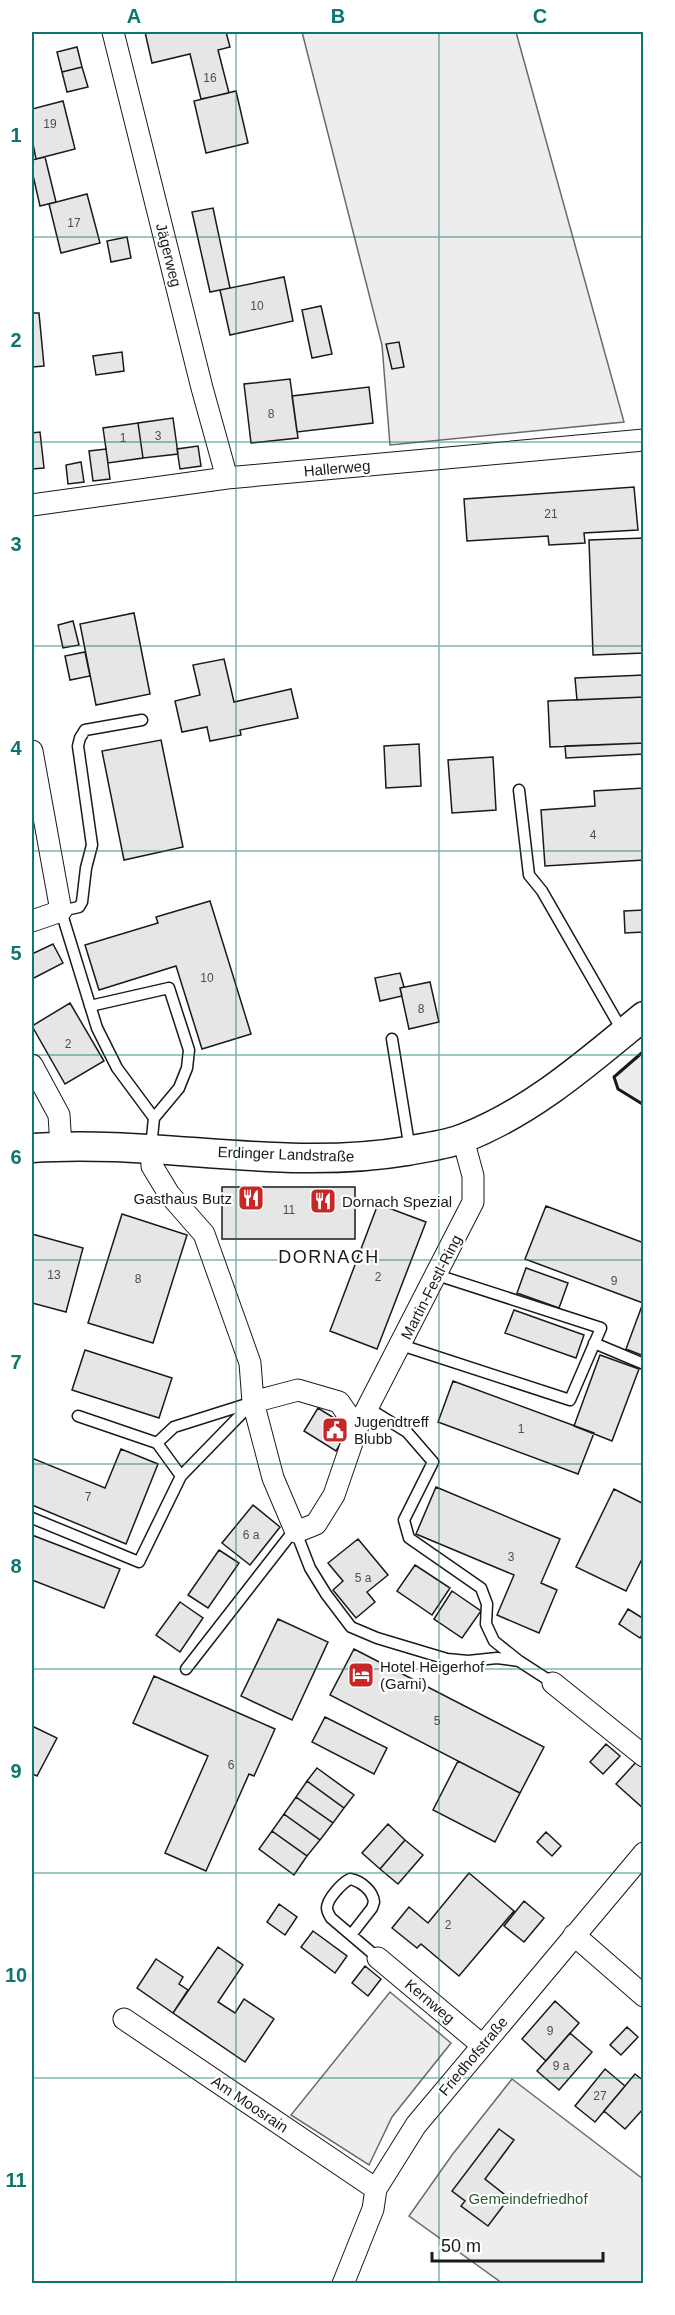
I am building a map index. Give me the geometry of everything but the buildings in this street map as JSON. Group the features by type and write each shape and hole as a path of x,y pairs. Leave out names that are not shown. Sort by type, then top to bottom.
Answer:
{"street":[{"name":"Jägerweg","path":"113,32 202,388 227,478"},
{"name":"Hallerweg","path":"32,505 227,478 644,440"},
{"path":"32,751 61,911 32,921"},
{"name":"Erdinger Landstraße","path":"32,1148 97,1145 335,1158 377,1156 410,1150 463,1139 506,1119 549,1092 633,1024"},
{"path":"32,1065 59,1115 61,1146"},
{"name":"Martin-Festl-Ring","path":"295,1530 316,1524 334,1495 357,1428 473,1202 473,1176 463,1139"},
{"path":"151,1148 152,1166 169,1194 204,1234 250,1363 253,1402 273,1478 295,1530"},
{"path":"253,1402 298,1390 339,1402 357,1428"},
{"path":"553,1683 644,1756"},
{"name":"Friedhofstraße","path":"344,2283 373,2210 376,2189 416,2125 644,1853"},
{"path":"574,1935 644,1996"},
{"name":"Kernweg","path":"378,1958 482,2045"},
{"name":"Am Moosrain","path":"124,2019 376,2189"}],"lane":[{"path":"142,720 85,730 80,738 78,746 92,845 86,868 82,902 79,907 61,911 97,1028 117,1068 154,1118"},
{"path":"519,790 529,875 633,1024"},
{"path":"90,1006 170,987 189,1050 187,1068 179,1088 154,1118 151,1148"},
{"path":"392,1039 410,1150"},
{"path":"401,1345 570,1400 601,1328 437,1275"},
{"path":"594,1343 644,1364"},
{"path":"157,1443 174,1427 253,1402"},
{"path":"32,1518 139,1562 181,1476 253,1402"},
{"path":"368,1408 407,1432 433,1462 404,1521 409,1538 482,1588 487,1604 486,1624 494,1641 553,1683"},
{"path":"78,1416 157,1443 181,1476"},
{"path":"295,1530 310,1568 351,1627 377,1638 447,1659 468,1661 497,1658 519,1661"},
{"path":"186,1669 295,1530"},
{"path":"351,1935 374,1902 370,1892 357,1881 350,1879 343,1883 327,1908 331,1918 378,1958"}],"shaded area":[{"path":"302,32 516,32 624,422 390,445 382,345"},
{"path":"643,1051 643,1105 618,1089 614,1077"},
{"path":"390,1992 451,2043 392,2117 369,2165 291,2115"},
{"name":"Gemeindefriedhof","path":"512,2079 643,2179 643,2283 502,2283 409,2216 452,2155"}],"wall":[{"path":"644,1051 614,1077 618,1089 644,1105"}],"place":[{"name":"Gasthaus Butz","path":"251,1198"},
{"name":"Dornach Spezial","path":"323,1201"},
{"name":"Jugendtreff Blubb","path":"335,1430"},
{"name":"Hotel Heigerhof (Garni)","path":"361,1675"}],"district":[{"name":"DORNACH","path":"329,1257"}]}
